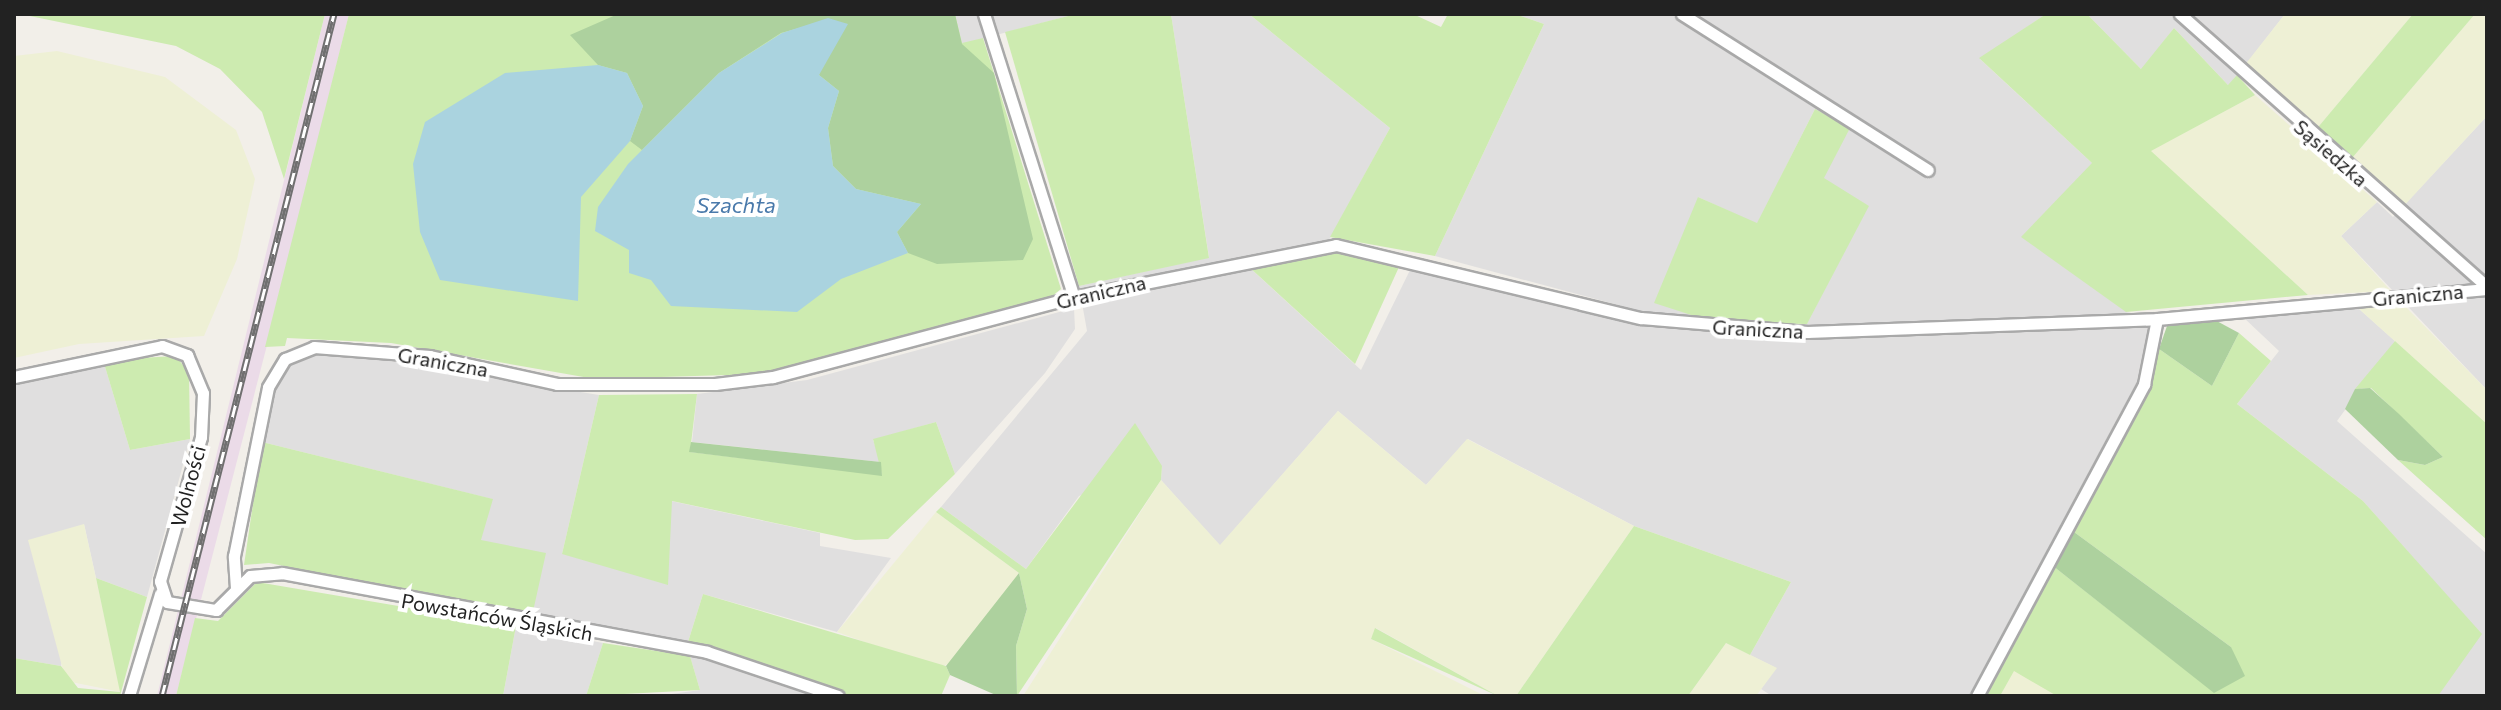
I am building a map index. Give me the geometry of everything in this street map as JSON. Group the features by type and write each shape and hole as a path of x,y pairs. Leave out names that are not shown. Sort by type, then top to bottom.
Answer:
{"street":[{"path":"984,14 1074,297"},
{"path":"1682,14 1928,170"},
{"name":"Sąsiedzka","path":"2180,14 2487,288"},
{"name":"Graniczna","path":"236,588 234,556 268,387 279,365 303,350 430,356 557,384 715,384 773,377 1074,297 1336,245 1580,305 1700,326 1807,332 2157,319 2487,288"},
{"path":"1977,696 2144,384 2157,319"},
{"name":"Wolności","path":"14,377 162,346 187,355 203,393 201,437 164,598 129,696"},
{"name":"Powstańców Śląskich","path":"164,598 216,610 250,576 282,573 707,652 838,696"}],"shaded area":[{"path":"325,14 349,14 176,696 157,696"},
{"path":"955,14 1076,14 962,44"},
{"path":"1171,14 1249,14 1390,128 1322,253 1250,268 1361,370 1412,266 1590,312 1700,327 1435,256 1544,24 1515,14 2046,14 1980,59 2092,163 2126,312 2172,320 1801,335 1868,206 1824,179 1815,109 1757,224 1698,197 1711,328 1837,339 2149,326 2138,380 1969,696 1772,696 1761,689 1776,668 1750,655 1791,582 1634,526 1468,439 1426,485 1338,411 1220,546 1161,480 1162,466 1079,496 1026,569 941,507 1087,331 1079,286 1209,257"},
{"path":"2087,14 2285,14 2229,86 2174,28 2142,70"},
{"path":"2487,116 2487,390 2341,236 2377,202 2393,217"},
{"path":"1074,308 1075,329 1045,373 955,474 936,422 873,440 881,462 692,442 697,394 807,380"},
{"path":"2358,308 2395,341 2337,421 2487,554 2487,696 2435,696 2481,634 2363,501 2237,404 2279,351 2243,317"},
{"path":"328,351 599,395 562,554 671,501 820,533 820,546 891,558 837,632 703,594 688,642 532,616 480,540 492,499 262,442 275,380 295,361"},
{"path":"103,360 130,450 190,439 147,597 96,578 84,524 61,666 14,658 14,382"},
{"path":"516,626 603,643 586,696 503,696"},
{"path":"690,656 749,667 820,696 657,696 700,690"}],"green space":[{"path":"20,14 325,14 284,179 262,112 220,69 176,46"},
{"path":"349,14 955,14 962,43 983,38 1061,289 1050,298 761,374 595,379 391,343 287,338 285,346 265,347"},
{"path":"618,14 955,14 962,44 994,73 1033,239 1023,260 937,264 908,253 897,232 921,204 856,189 833,166 828,128 839,91 819,75 832,19 781,33 719,73 642,150 630,141 643,106 627,73 598,65 570,35"},
{"path":"1076,14 1171,14 1209,258 1079,286 1005,32"},
{"path":"1249,14 1413,14 1441,27 1448,14 1515,14 1544,24 1435,256 1330,237 1390,128"},
{"path":"2046,14 2087,14 2141,69 2174,28 2228,85 2237,75 2255,95 2151,151 2308,295 2126,312 2021,237 2092,163 1979,58"},
{"path":"2285,14 2413,14 2314,132 2244,66"},
{"path":"2413,14 2475,14 2347,164 2314,132"},
{"path":"2475,14 2487,14 2487,116 2401,209 2347,164"},
{"path":"57,51 165,77 236,130 255,179 237,259 204,336 79,344 14,358 14,56"},
{"path":"2255,95 2377,202 2341,236 2391,291 2308,295 2150,151"},
{"path":"1815,109 1850,128 1824,178 1869,206 1807,324 1713,322 1654,303 1698,197 1757,223"},
{"path":"1323,250 1363,252 1399,267 1355,364 1249,267"},
{"path":"2400,301 2487,390 2487,424 2358,308"},
{"path":"2213,319 2239,333 2212,386 2159,349 2167,326"},
{"path":"2239,333 2271,361 2237,404 2363,501 2482,634 2438,696 2057,696 2014,671 2000,696 1981,696 2053,566 2214,692 2231,647 2074,532 2151,386 2159,349 2212,386"},
{"path":"2395,341 2487,424 2487,540 2398,460 2425,465 2443,457 2371,388 2355,389"},
{"path":"176,356 189,373 190,439 130,450 103,360"},
{"path":"2370,388 2443,457 2425,465 2398,460 2345,409 2355,389"},
{"path":"697,394 690,452 882,475 873,439 936,422 955,474 888,539 855,540 672,501 668,585 562,554 599,395"},
{"path":"1338,411 1426,485 1467,439 1634,526 1516,696 1498,696 1376,628 1371,639 1485,696 1023,696 1161,480 1220,545"},
{"path":"1135,423 1162,466 1161,480 1017,696 1016,646 1027,609 1019,573 936,512 941,507 1026,569"},
{"path":"262,442 493,499 481,540 546,553 532,616 269,563 244,565"},
{"path":"691,442 881,462 882,476 689,452"},
{"path":"936,512 1019,573 956,663 934,667 837,632"},
{"path":"84,524 121,692 66,681 28,540"},
{"path":"1634,526 1791,582 1750,655 1726,643 1688,696 1516,696"},
{"path":"2074,532 2231,647 2245,676 2214,693 2053,566"},
{"path":"1019,573 1027,609 1016,646 1017,696 998,696 950,675 946,666"},
{"path":"96,578 147,597 120,696 14,696 14,658 61,666 78,688 120,692"},
{"path":"257,582 516,626 503,696 176,696 195,618 218,621"},
{"path":"703,594 946,666 950,675 941,696 851,696 688,642"},
{"path":"1375,628 1498,696 1371,639"},
{"path":"603,643 690,656 700,690 586,696"},
{"path":"1726,643 1777,668 1756,696 1688,696"},
{"path":"2014,670 2046,688 2057,696 2000,696"}],"water":[{"name":"Szachta","path":"828,18 848,24 819,75 839,91 828,128 833,166 856,189 921,204 897,232 908,253 841,279 797,312 671,306 651,280 629,273 629,250 595,231 598,207 628,164 719,73 782,33"},
{"path":"598,65 627,73 643,106 630,141 581,197 578,301 440,280 420,232 413,164 425,122 505,73"}],"railway":[{"path":"162,696 334,14"}]}
